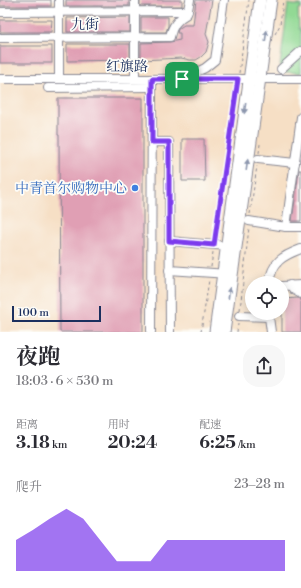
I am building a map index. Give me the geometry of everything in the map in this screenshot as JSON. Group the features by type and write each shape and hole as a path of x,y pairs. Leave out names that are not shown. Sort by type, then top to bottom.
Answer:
{"highway":[{"path":"215,332 227,274 255,79 260,0"},
{"path":"224,332 227,246 255,79 271,0"}],"street":[{"path":"59,0 59,79"},
{"path":"135,0 135,79"},
{"path":"0,12 188,11 190,0"},
{"path":"182,79 205,68 215,60 224,0"},
{"name":"九街","path":"0,38 170,37 174,24 181,17 187,14 188,11"},
{"path":"281,69 301,51"},
{"name":"红旗路","path":"0,79 135,79 152,83 182,79 301,79"},
{"path":"48,88 152,83 151,332"},
{"path":"286,227 301,117"},
{"path":"152,142 169,142 170,332"},
{"path":"258,159 295,163"},
{"path":"250,221 286,227 301,227"},
{"path":"169,241 227,246"},
{"path":"270,276 275,264 284,256 301,249"},
{"path":"169,270 227,274"},
{"path":"289,285 301,285"},
{"path":"289,287 301,294"},
{"path":"239,316 245,316"},
{"path":"269,320 271,332"}],"path":[{"path":"201,332 249,0"}],"green space":[{"path":"288,4 301,5 301,8 298,9 299,29 301,29 301,73 284,72 280,65"}],"building":[{"path":"0,0 51,0 51,6 0,6"},
{"path":"66,0 129,0 129,6 66,6"},
{"path":"140,0 182,0 182,6 140,6"},
{"path":"196,0 212,0 206,34 209,42 206,52 196,60 181,58 141,60 141,43 170,42 180,40 180,33 177,33 178,29 184,25 193,25"},
{"path":"130,17 130,32 67,32 67,18"},
{"path":"141,17 168,17 166,32 141,32"},
{"path":"0,20 52,20 51,32 0,32"},
{"path":"67,44 130,44 130,60 67,61"},
{"path":"0,46 52,46 52,63 0,63"},
{"path":"58,98 143,98 143,332 60,332"},
{"path":"182,139 204,139 205,181 182,181"},
{"path":"299,170 301,170 301,221 292,221"},
{"path":"289,299 301,299 301,332 282,332 282,320 289,320"}],"place":[{"name":"中青首尔购物中心","path":"135,188"}],"route":[{"path":"152,79 182,79 238,79 214,245 169,241 169,142 152,142 152,79"}]}
